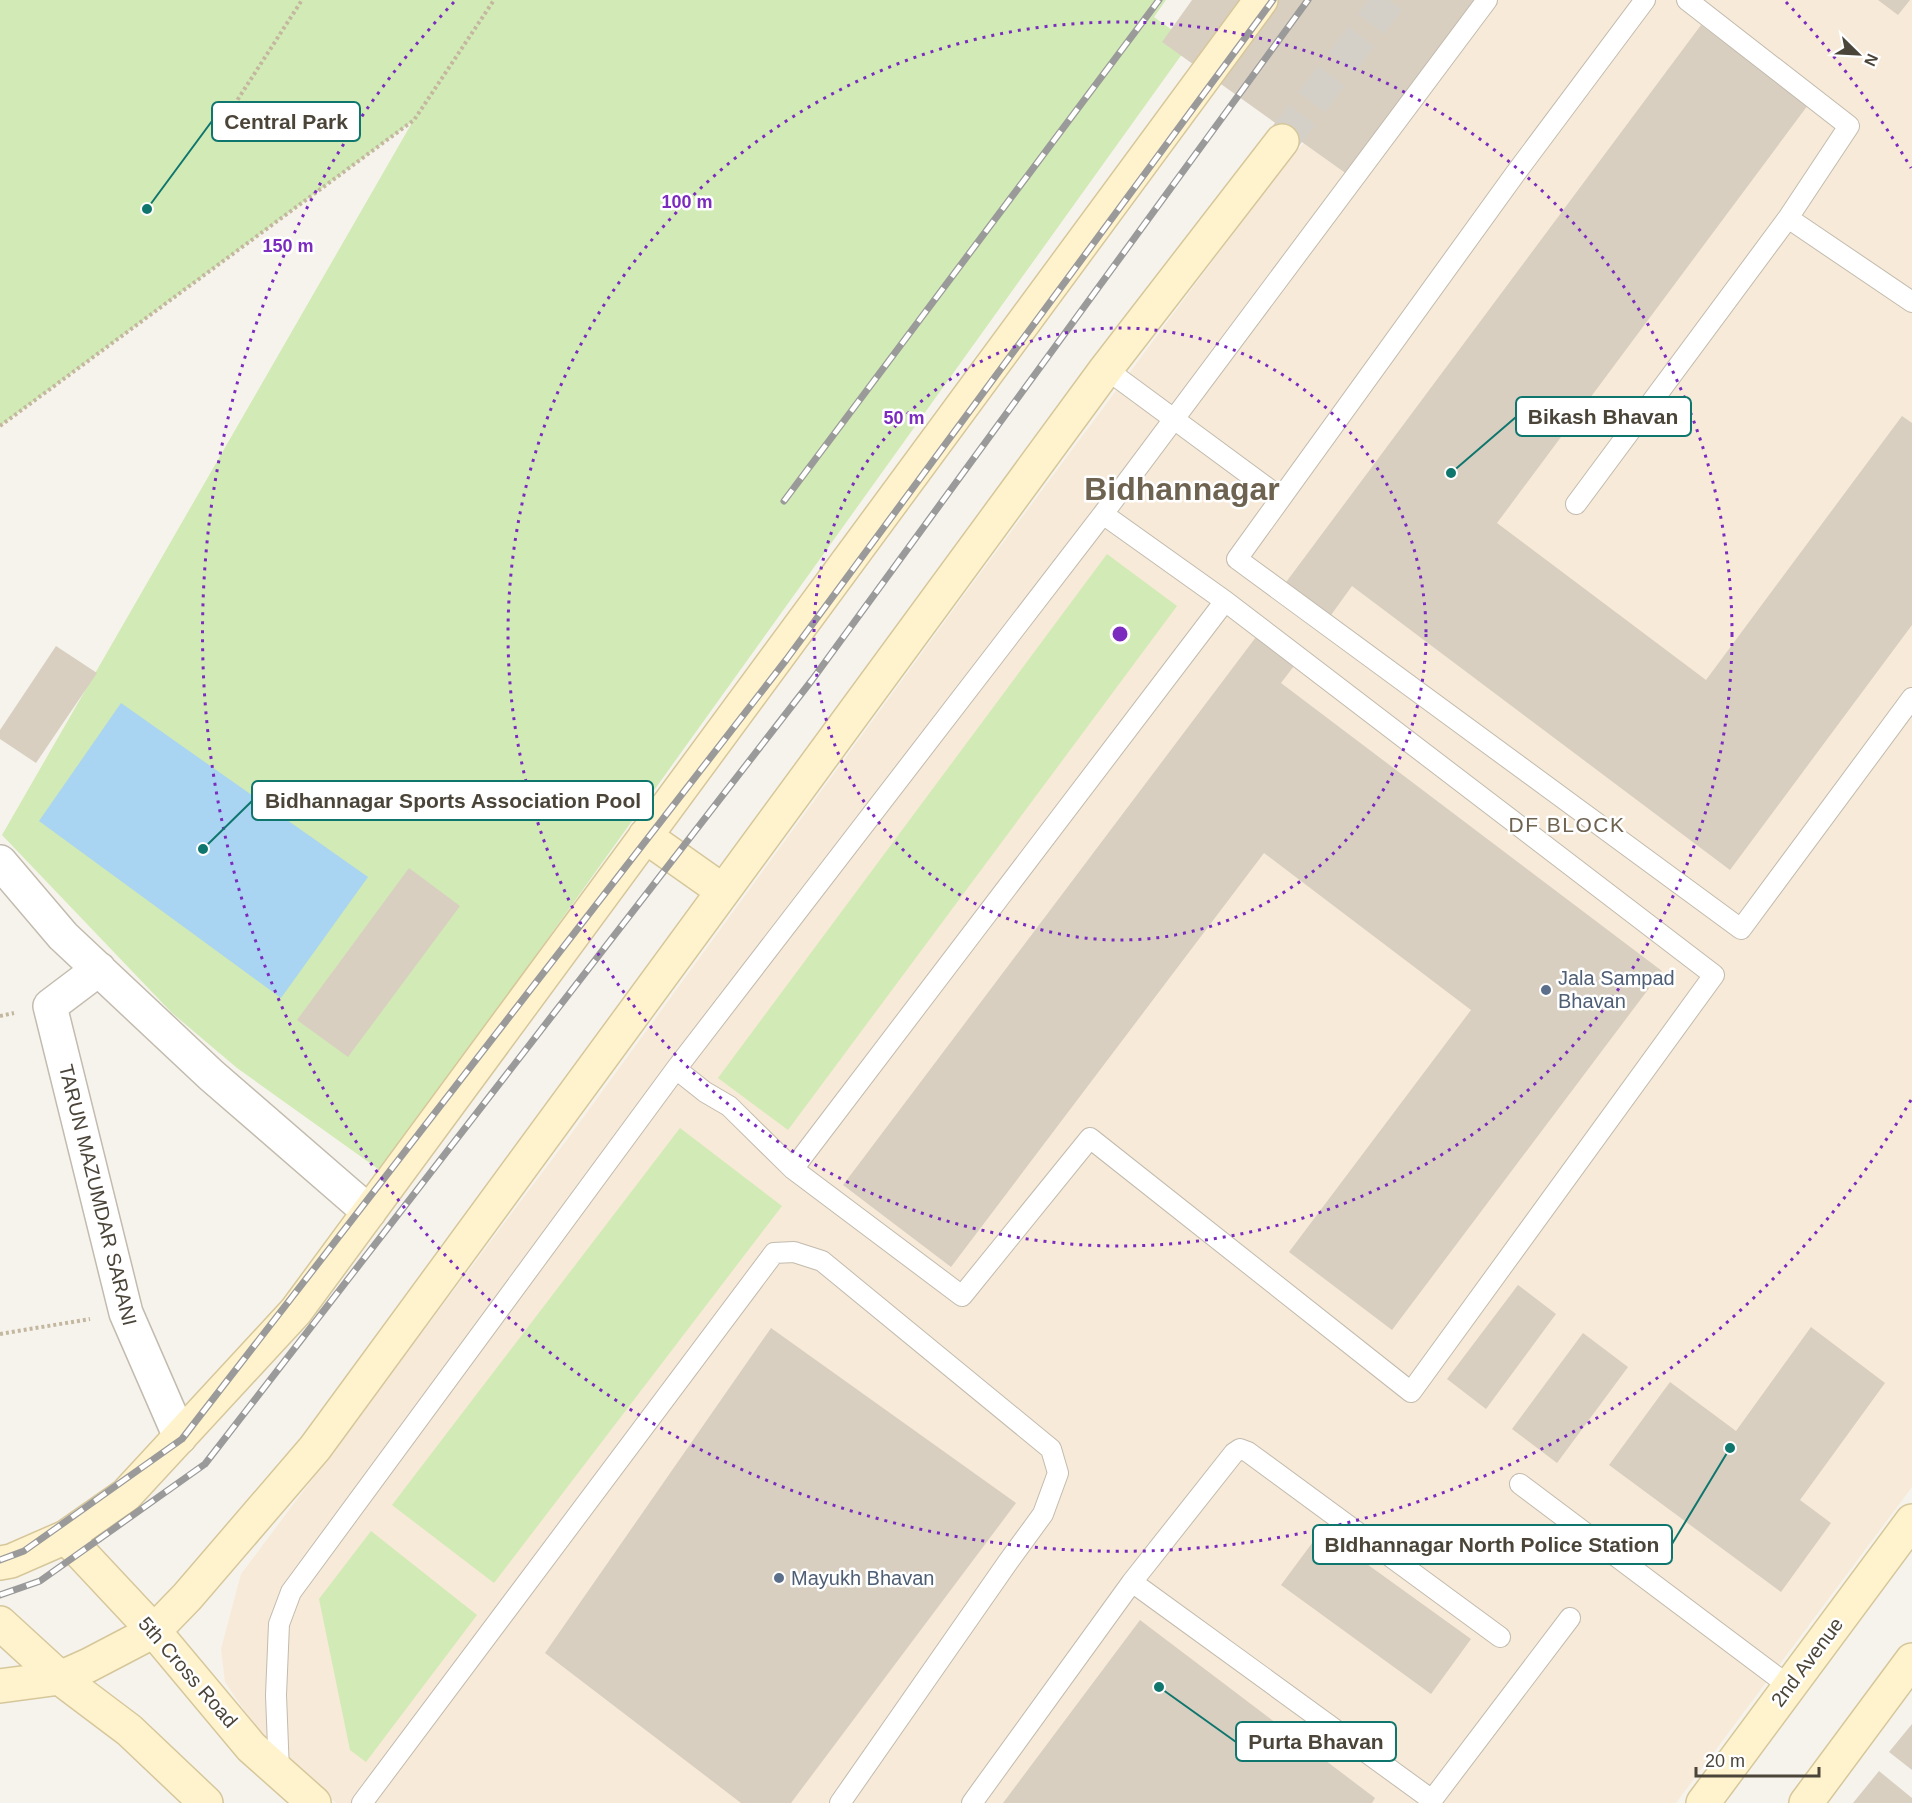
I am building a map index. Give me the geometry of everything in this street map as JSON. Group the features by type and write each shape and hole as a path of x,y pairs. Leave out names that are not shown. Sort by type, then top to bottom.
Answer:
{"main road":[{"path":"0,1563 11,1561 66,1537 126,1495 296,1311 1261,0"},
{"path":"0,1686 60,1678 154,1631 187,1597 315,1448 1106,369 1282,141"},
{"path":"645,836 723,891"},
{"name":"2nd Avenue","path":"1703,1803 1912,1521"},
{"name":"5th Cross Road","path":"66,1537 154,1631 251,1747 314,1803"},
{"path":"0,1623 60,1678 129,1730 206,1803"},
{"path":"1806,1803 1912,1660"}],"street":[{"path":"0,862 63,936 211,1075 369,1212"},
{"name":"TARUN MAZUMDAR SARANI","path":"99,969 50,1006 126,1313 180,1437"}],"lane":[{"path":"279,1772 276,1695 279,1624 291,1592 676,1069 1103,514 1487,0"},
{"path":"1645,0 1515,174 1237,559 1742,929 1912,698"},
{"path":"1576,504 1788,218 1849,126 1687,0"},
{"path":"1788,218 1912,302"},
{"path":"1106,369 1281,498"},
{"path":"676,1069 705,1092 729,1106 792,1169 962,1296 1090,1138 1411,1392 1713,975 1225,601 1103,514"},
{"path":"792,1169 1225,601"},
{"path":"362,1803 774,1253 795,1252 822,1261 1051,1449 1058,1473 1043,1514 840,1803"},
{"path":"972,1803 1132,1582 1234,1453 1240,1449 1257,1459 1500,1637"},
{"path":"1520,1484 1789,1686"},
{"path":"1132,1582 1431,1802 1570,1618"}],"path":[{"path":"218,130 302,0"},
{"path":"0,426 414,120 494,0"},
{"path":"0,1334 126,1313"}],"shaded area":[{"path":"1419,0 1912,0 1912,1487 1676,1803 336,1803 268,1745 225,1682 221,1649 241,1574 569,1137 970,587 1261,196"}],"green space":[{"path":"0,0 1166,0 1154,17 1190,43 381,1171 237,1068 172,1013 2,835 413,121 0,426"},
{"path":"1107,554 1177,606 788,1130 718,1078"},
{"path":"680,1128 782,1206 494,1583 392,1505"},
{"path":"371,1531 477,1615 366,1762 350,1750 319,1599"}],"water":[{"path":"121,703 368,877 281,998 39,821"}],"building":[{"path":"1192,0 1477,0 1351,177 1162,42"},
{"path":"1878,0 1910,0 1898,15"},
{"path":"1701,25 1808,105 1497,523 1706,680 1902,416 1912,423 1912,625 1730,870 1352,586 1326,622 1281,589"},
{"name":"Jala Sampad Bhavan","path":"1259,633 1297,662 1281,683 1662,971 1392,1330 1289,1252 1471,1010 1264,853 951,1267 843,1185"},
{"path":"56,646 97,673 36,763 0,739 0,730"},
{"path":"409,868 460,906 348,1057 297,1020"},
{"path":"1518,1285 1556,1314 1486,1409 1447,1379"},
{"path":"1811,1327 1885,1383 1800,1500 1831,1523 1781,1592 1609,1465 1670,1382 1736,1431"},
{"name":"Mayukh Bhavan","path":"771,1328 1016,1503 791,1803 741,1803 545,1653"},
{"path":"1583,1333 1628,1367 1557,1463 1512,1429"},
{"path":"1321,1531 1471,1639 1431,1694 1281,1585"},
{"path":"1140,1620 1375,1798 1372,1803 1003,1803"},
{"path":"1912,1724 1912,1770 1889,1752"},
{"path":"1879,1771 1912,1798 1912,1803 1853,1803"}],"tunnel":[{"path":"1282,141 1389,0"}],"railway":[{"path":"784,501 1159,0"},
{"path":"0,1560 24,1551 182,1439 786,660 1273,0"},
{"path":"0,1595 40,1581 205,1464 812,680 1308,0"}],"place":[{"name":"Central Park","path":"147,209"},
{"name":"Bikash Bhavan","path":"1451,473"},
{"name":"Bidhannagar Sports Association Pool","path":"203,849"},
{"name":"Jala Sampad Bhavan","path":"1546,990"},
{"name":"BIdhannagar North Police Station","path":"1730,1448"},
{"name":"Mayukh Bhavan","path":"779,1578"},
{"name":"Purta Bhavan","path":"1159,1687"}],"district":[{"name":"Bidhannagar","path":"1182,489"},
{"name":"DF BLOCK","path":"1567,824"}]}
